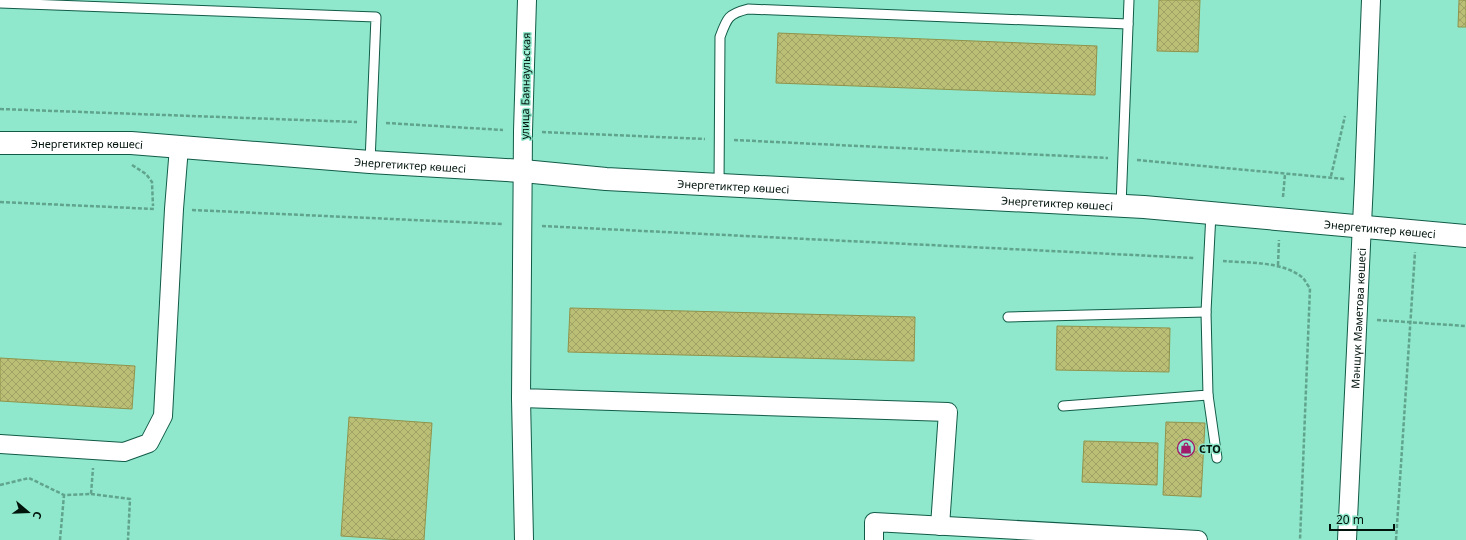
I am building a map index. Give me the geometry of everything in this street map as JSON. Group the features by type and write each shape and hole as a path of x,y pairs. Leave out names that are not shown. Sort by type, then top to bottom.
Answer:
{"main road":[{"name":"Энергетиктер көшесі","path":"0,143 131,143 370,162 523,171 606,179 1121,206 1466,236"}],"street":[{"name":"улица Баянаульская","path":"524,540 521,398 523,131 527,0"},
{"name":"Мәншүк Мәметова көшесі","path":"1347,540 1371,0"},
{"path":"0,444 124,452 149,443 163,416 174,209 180,147"},
{"path":"521,398 948,412 940,526"},
{"path":"874,540 874,522 1198,540"}],"lane":[{"path":"1121,206 1129,0"},
{"path":"0,3 376,17 370,162"},
{"path":"719,185 720,37 726,22 735,12 748,9 1128,24"},
{"path":"1211,213 1206,312 1208,395 1218,458"},
{"path":"1008,317 1206,312"},
{"path":"1063,406 1208,395"}],"path":[{"path":"0,109 371,122 523,131 1123,158 1285,174 1331,176 1364,182"},
{"path":"130,164 146,174 152,182 152,216"},
{"path":"0,202 523,225 1208,259 1278,265 1303,278 1310,288 1300,540"},
{"path":"1396,540 1416,232"},
{"path":"1358,319 1466,326"},
{"path":"91,494 96,450"},
{"path":"0,485 30,478 64,495 91,494 130,499 128,540"},
{"path":"60,540 64,495"}],"building":[{"path":"1159,0 1200,0 1198,52 1157,51"},
{"path":"1459,0 1466,0 1466,27 1458,27"},
{"path":"778,33 1097,46 1095,95 776,83"},
{"path":"570,308 915,317 914,361 568,352"},
{"path":"1057,326 1170,328 1169,372 1056,370"},
{"path":"0,358 135,366 132,409 0,401"},
{"path":"349,417 432,423 424,540 341,536"},
{"path":"1166,422 1205,423 1201,497 1163,495"},
{"path":"1084,441 1158,443 1157,485 1082,482"}],"place":[{"name":"СТО","path":"1186,448"}]}
